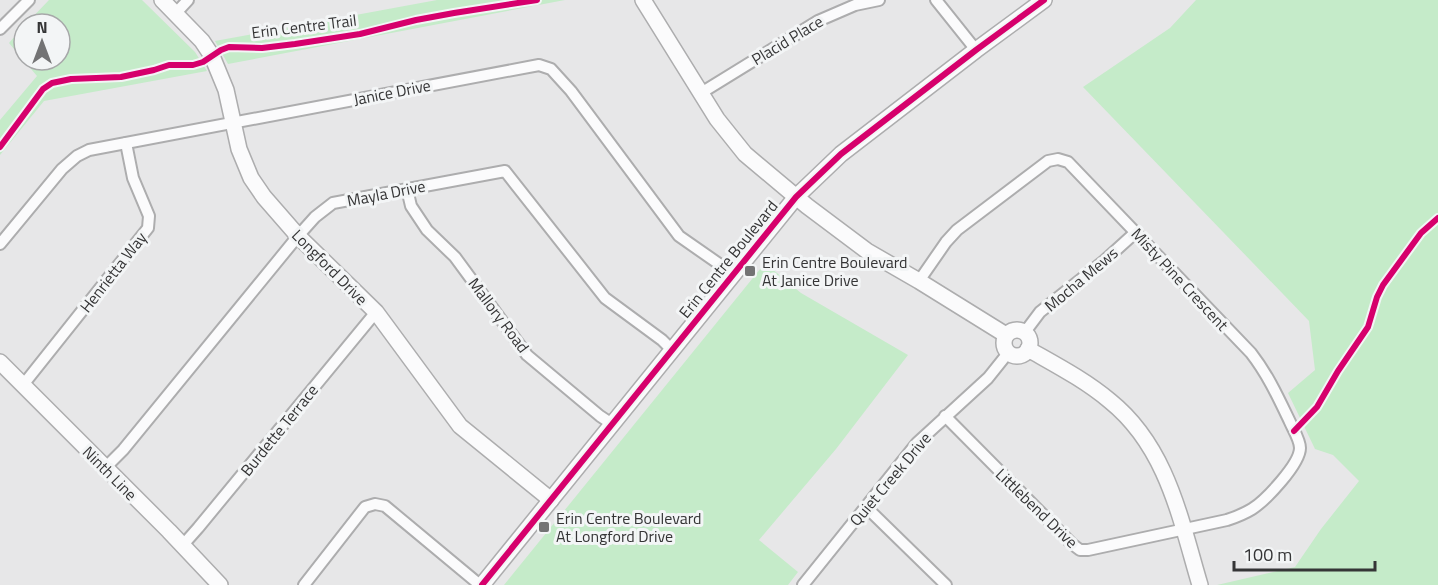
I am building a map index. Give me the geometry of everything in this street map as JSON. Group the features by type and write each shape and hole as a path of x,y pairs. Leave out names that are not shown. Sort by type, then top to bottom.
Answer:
{"street":[{"name":"Longford Drive","path":"162,0 202,41 212,56 226,90 239,149 251,178 264,197 298,236 376,312 460,426 551,500"},
{"path":"176,14 188,0"},
{"path":"643,0 717,118 745,153 796,197 867,251 1006,335"},
{"name":"Placid Place","path":"701,93 818,21 855,5 879,0"},
{"path":"936,0 976,50"},
{"name":"Erin Centre Boulevard","path":"481,585 796,197 841,154 1044,0"},
{"path":"0,29 26,1"},
{"name":"Janice Drive","path":"0,244 62,169 77,156 89,150 538,65 551,69 571,91 679,236 722,266 732,277"},
{"name":"Henrietta Way","path":"23,386 148,228 149,216 133,178 126,143"},
{"name":"Misty Pine Crescent","path":"919,281 957,230 1048,160 1058,159 1068,162 1251,353 1272,385 1300,448 1295,462 1269,495 1255,507 1227,520 1184,529"},
{"name":"Mayla Drive","path":"105,468 123,450 298,236 315,217 333,203 505,171 605,298 672,350"},
{"name":"Mallory Road","path":"407,189 411,206 427,230 455,257 527,354 612,424"},
{"name":"Mocha Mews","path":"1026,329 1040,312 1136,232"},
{"name":"Burdette Terrace","path":"182,546 376,312"},
{"path":"1026,329 1030,341 1028,349 1024,354 1018,356 1008,353 1003,340 1006,335 1012,330 1026,329"},
{"path":"1028,349 1096,390 1111,401 1134,424 1150,446 1171,487 1200,585"},
{"name":"Quiet Creek Drive","path":"802,585 917,443 988,378 1008,353"},
{"name":"Ninth Line","path":"0,362 220,585"},
{"name":"Littlebend Drive","path":"945,416 1080,550 1184,529"},
{"path":"304,585 365,507 375,504 385,506 481,585"},
{"path":"866,507 946,585"}],"green space":[{"path":"49,0 142,0 195,52 207,71 44,101 0,155 0,120 37,76 34,72 72,72 72,12 38,12"},
{"path":"437,0 565,0 228,64 215,41"},
{"path":"1196,0 1438,0 1438,585 1217,585 1295,567 1321,529 1359,481 1333,455 1315,449 1288,393 1315,370 1309,321 1083,87 1170,28"},
{"path":"765,263 801,293 908,355 836,449 759,540 798,572 788,585 504,585"}],"cycle path":[{"name":"Erin Centre Trail","path":"0,147 43,89 52,83 71,79 121,77 169,65 193,65 229,47 262,48 295,44 360,34 454,13 537,0"},
{"path":"482,585 796,197 841,154 1044,0"},
{"path":"1294,431 1317,407 1368,327 1383,285 1421,233 1438,218"}],"place":[{"name":"Erin Centre Boulevard At Janice Drive","path":"750,271"},
{"name":"Erin Centre Boulevard At Longford Drive","path":"544,527"}]}
